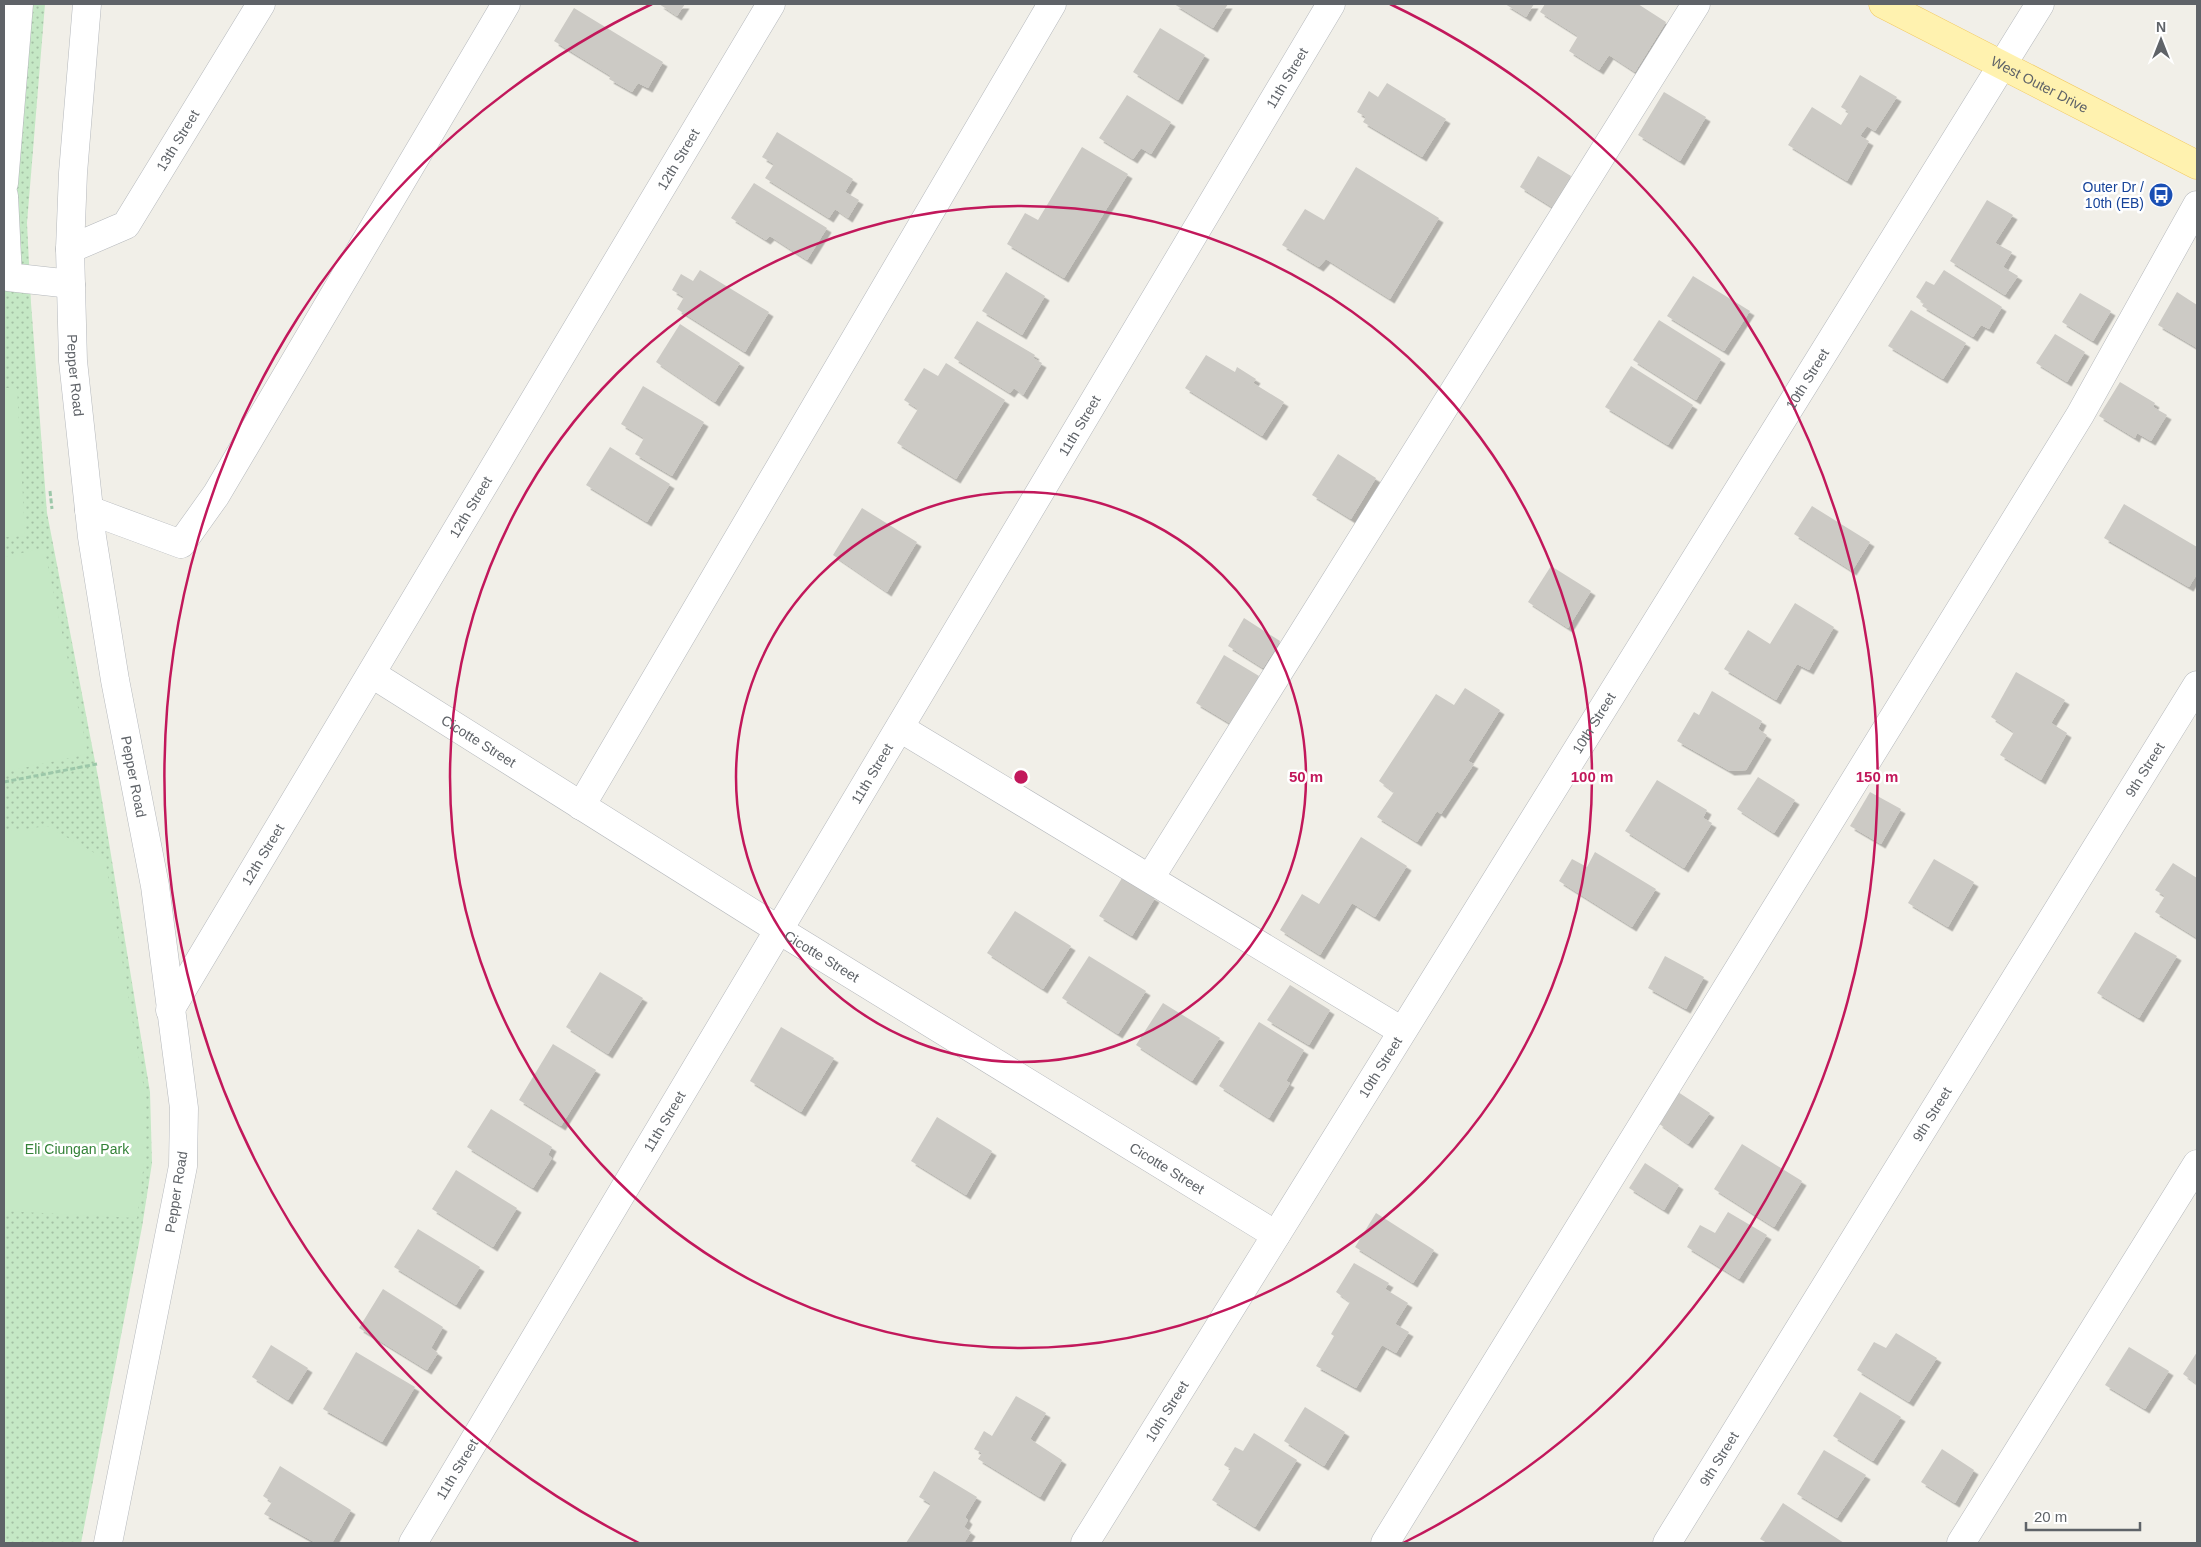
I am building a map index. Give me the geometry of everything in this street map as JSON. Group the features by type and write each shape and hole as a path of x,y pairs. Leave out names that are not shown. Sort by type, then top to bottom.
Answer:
{"main road":[{"name":"West Outer Drive","path":"1883,4 2197,165"}],"street":[{"path":"4,183 19,4"},
{"name":"Pepper Road","path":"87,4 73,173 70,249 73,361 89,510 115,680 155,886 184,1108 183,1166 108,1543"},
{"name":"13th Street","path":"70,249 126,225 261,4"},
{"path":"89,510 181,544 216,495 506,4"},
{"name":"12th Street","path":"170,1010 771,4"},
{"path":"581,806 1052,4"},
{"name":"11th Street","path":"413,1543 1331,4"},
{"path":"1150,878 1696,4"},
{"name":"10th Street","path":"1085,1543 2040,4"},
{"path":"4,196 8,277 71,284"},
{"path":"1385,1543 2080,415 2197,205"},
{"name":"Cicotte Street","path":"372,674 780,930 1276,1235"},
{"name":"9th Street","path":"1667,1543 2197,686"},
{"path":"900,728 1402,1031"},
{"path":"1961,1543 2197,1164"}],"path":[{"path":"4,782 100,764"}],"green space":[{"name":"Eli Ciungan Park","path":"4,4 45,4 27,223 31,303 47,513 99,782 150,1092 152,1163 142,1227 81,1543 4,1543"},
{"path":"4,388 17,388 25,536 4,537"},
{"path":"44,548 88,754 4,772 4,557"},
{"path":"47,826 105,859 144,1089 144,1163 137,1218 4,1211 4,832"}],"building":[{"path":"659,4 685,4 677,16"},
{"path":"1174,4 1228,4 1213,28"},
{"path":"1505,4 1534,4 1526,17"},
{"path":"1545,4 1638,4 1666,22 1635,72 1609,55 1599,70 1569,51 1578,36 1540,12"},
{"path":"574,8 663,62 648,88 638,83 632,92 609,79 611,76 554,41"},
{"path":"1160,28 1205,55 1178,100 1133,72"},
{"path":"1860,75 1897,97 1875,131 1867,126 1860,136 1869,141 1847,181 1788,145 1812,107 1841,125 1849,112 1841,107"},
{"path":"1387,83 1446,119 1422,157 1363,122 1366,117 1357,112 1369,91 1378,97"},
{"path":"1664,92 1706,117 1680,161 1638,135"},
{"path":"1127,95 1171,122 1151,154 1141,148 1133,159 1099,138"},
{"path":"777,132 853,179 845,192 859,200 848,218 835,209 829,218 765,178 774,164 762,157"},
{"path":"1082,147 1128,174 1064,278 1007,244 1025,213 1038,220"},
{"path":"1538,156 1571,176 1552,207 1520,187"},
{"path":"1356,167 1439,218 1390,299 1326,259 1319,267 1282,245 1305,209 1324,220"},
{"path":"754,183 827,228 807,260 770,236 766,240 731,218"},
{"path":"1987,200 2013,215 1995,243 2012,252 2003,267 2018,276 2005,295 1950,261"},
{"path":"700,270 769,312 745,352 677,309 684,297 672,290 681,274 693,281"},
{"path":"1944,270 2002,307 1989,329 1981,325 1973,337 1922,306 1924,303 1916,297 1926,281 1934,285"},
{"path":"1006,272 1045,296 1022,335 982,311"},
{"path":"1693,276 1750,311 1724,351 1667,316"},
{"path":"2177,292 2197,305 2197,348 2158,325"},
{"path":"2080,293 2111,311 2093,341 2062,322"},
{"path":"1911,310 1966,343 1943,379 1888,346"},
{"path":"1659,320 1721,359 1696,400 1633,360"},
{"path":"977,321 1035,355 1033,358 1042,363 1023,395 1014,388 1010,393 954,358"},
{"path":"680,324 740,363 715,402 656,362"},
{"path":"2055,334 2085,352 2067,382 2036,363"},
{"path":"1206,355 1235,372 1237,367 1256,379 1253,383 1284,402 1262,436 1185,388"},
{"path":"946,363 1005,400 956,479 897,443 918,409 904,400 924,368 938,376"},
{"path":"1631,366 1693,405 1668,445 1605,407"},
{"path":"2120,382 2155,403 2153,407 2167,415 2151,441 2137,433 2135,438 2099,416"},
{"path":"643,386 704,422 672,476 635,454 644,438 621,424"},
{"path":"610,447 670,484 647,522 586,485"},
{"path":"1338,454 1376,478 1351,519 1312,495"},
{"path":"2124,504 2197,547 2197,574 2189,587 2104,538"},
{"path":"1812,506 1870,542 1852,571 1794,534"},
{"path":"862,508 917,542 887,592 833,555"},
{"path":"1551,566 1591,591 1568,628 1528,602"},
{"path":"1795,603 1834,627 1809,670 1797,664 1776,700 1724,669 1748,630 1770,644"},
{"path":"1244,618 1280,641 1263,668 1228,646"},
{"path":"1224,655 1259,676 1231,724 1196,703"},
{"path":"2016,672 2065,700 2051,723 2067,733 2041,780 2000,755 2014,732 1991,717"},
{"path":"1465,688 1500,710 1468,761 1474,764 1441,814 1437,811 1417,842 1377,817 1394,792 1379,781 1436,694 1454,705"},
{"path":"1712,691 1762,721 1758,729 1767,735 1746,770 1730,771 1677,741 1694,712 1699,715"},
{"path":"1758,777 1795,800 1774,833 1737,809"},
{"path":"1657,780 1707,810 1703,818 1712,823 1684,868 1625,831"},
{"path":"1870,792 1901,809 1881,844 1850,826"},
{"path":"1361,837 1407,866 1375,917 1352,903 1320,955 1280,930 1302,894 1319,904"},
{"path":"1595,852 1656,889 1632,927 1559,881 1572,859 1587,867"},
{"path":"1934,859 1974,882 1948,927 1908,903"},
{"path":"2173,863 2197,878 2197,938 2155,912 2165,896 2155,890"},
{"path":"1122,878 1155,898 1132,936 1099,916"},
{"path":"1015,911 1071,946 1043,989 987,953"},
{"path":"2135,932 2177,956 2139,1018 2097,993"},
{"path":"1089,956 1146,991 1118,1034 1062,998"},
{"path":"1665,956 1704,977 1686,1009 1648,988"},
{"path":"600,972 643,998 608,1054 566,1027"},
{"path":"1290,985 1330,1010 1309,1045 1267,1020"},
{"path":"1163,1003 1220,1038 1192,1081 1136,1045"},
{"path":"1259,1022 1304,1050 1286,1081 1290,1083 1269,1118 1219,1086"},
{"path":"781,1027 834,1058 801,1112 750,1081"},
{"path":"553,1044 596,1070 561,1126 519,1100"},
{"path":"1678,1092 1710,1113 1688,1144 1658,1123"},
{"path":"491,1109 552,1147 548,1155 552,1158 533,1188 467,1147"},
{"path":"937,1117 992,1151 966,1195 911,1161"},
{"path":"1742,1144 1802,1181 1774,1227 1714,1189"},
{"path":"1645,1163 1679,1185 1664,1210 1629,1188"},
{"path":"456,1170 517,1208 493,1247 432,1209"},
{"path":"1728,1212 1767,1235 1739,1279 1687,1247 1700,1225 1715,1233"},
{"path":"1376,1213 1434,1250 1413,1283 1355,1247"},
{"path":"418,1229 480,1267 456,1305 394,1267"},
{"path":"1354,1263 1389,1283 1385,1289 1408,1303 1395,1324 1409,1332 1396,1353 1382,1345 1356,1388 1316,1366 1334,1336 1331,1334 1350,1302 1336,1292"},
{"path":"383,1289 443,1327 431,1348 438,1353 427,1370 359,1328"},
{"path":"1896,1333 1937,1358 1909,1402 1857,1370 1874,1342 1886,1348"},
{"path":"271,1345 308,1368 288,1400 252,1377"},
{"path":"2129,1347 2169,1371 2145,1409 2105,1385"},
{"path":"356,1352 415,1387 382,1442 323,1409"},
{"path":"2197,1352 2197,1384 2183,1374"},
{"path":"1860,1392 1901,1417 1873,1461 1833,1436"},
{"path":"1016,1396 1046,1413 1030,1439 1062,1460 1040,1497 978,1459 982,1453 974,1449 984,1431 992,1436"},
{"path":"1305,1407 1345,1432 1324,1466 1284,1441"},
{"path":"1254,1433 1297,1460 1255,1527 1212,1500 1231,1469 1224,1465 1235,1447 1243,1451"},
{"path":"1942,1449 1974,1470 1955,1503 1921,1482"},
{"path":"1824,1450 1866,1475 1837,1518 1797,1494"},
{"path":"280,1466 351,1510 332,1543 316,1543 264,1514 272,1502 263,1496"},
{"path":"934,1471 977,1497 965,1517 968,1520 964,1527 971,1532 964,1543 906,1543 931,1504 919,1497"},
{"path":"1783,1503 1844,1543 1767,1543 1760,1539"}],"place":[{"name":"Outer Dr / 10th (EB)","path":"2161,195"}]}
